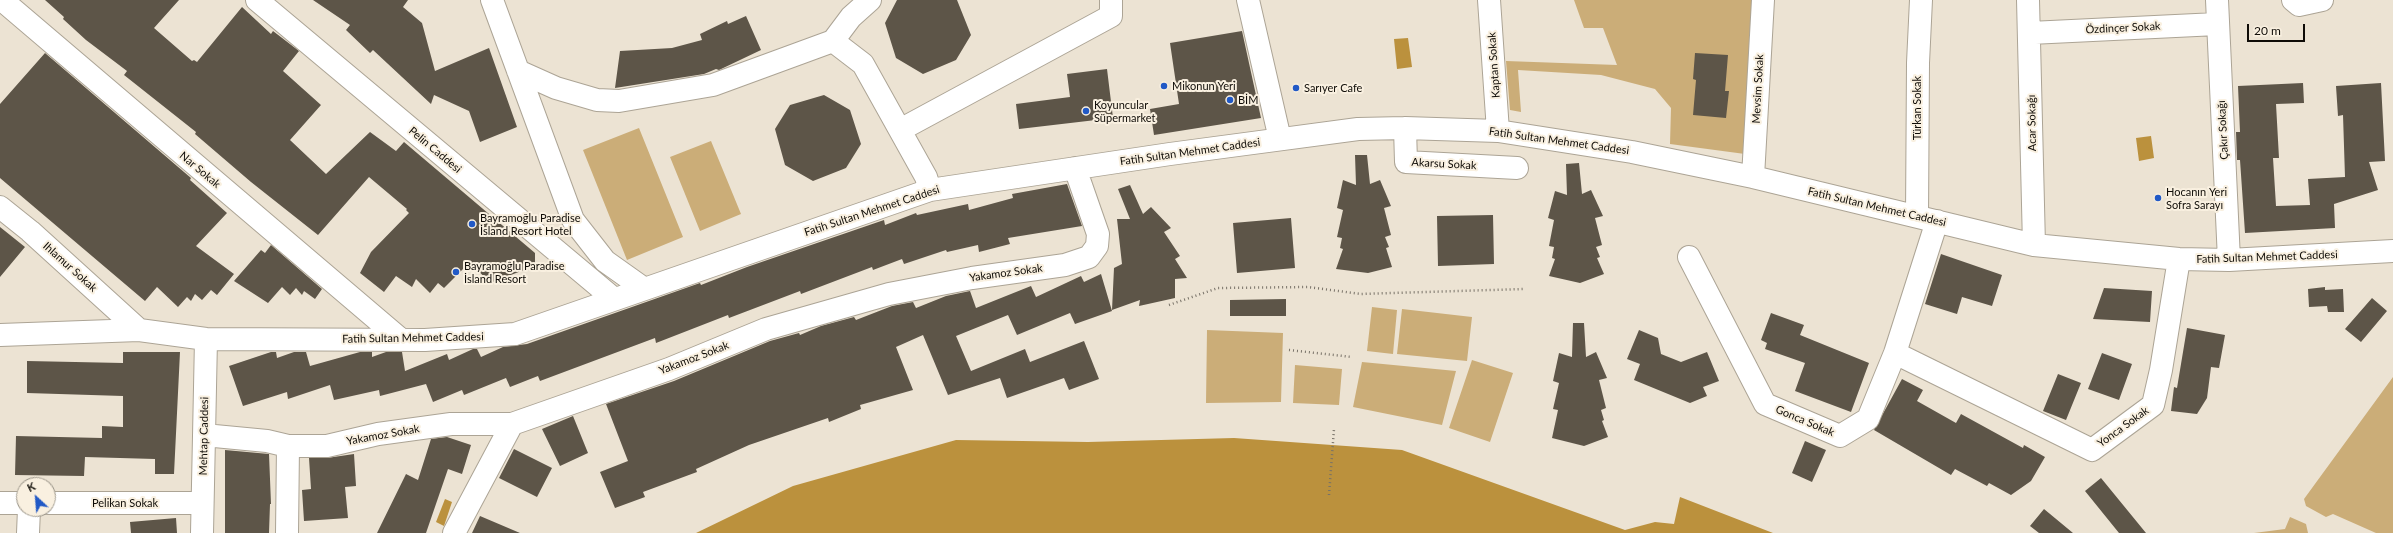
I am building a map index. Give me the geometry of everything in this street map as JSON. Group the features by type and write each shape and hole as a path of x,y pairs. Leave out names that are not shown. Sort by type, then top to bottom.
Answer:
{"street":[{"name":"Nar Sokak","path":"2,0 398,338"},
{"name":"Pelin Caddesi","path":"257,0 614,299"},
{"path":"492,0 573,220 605,261 643,288"},
{"path":"518,71 556,88 597,100 619,101 713,85 833,41 850,17 870,0"},
{"path":"900,130 1111,16 1111,0"},
{"path":"1248,0 1280,139"},
{"name":"Kaptan Sokak","path":"1489,0 1498,131"},
{"name":"Mevsim Sokak","path":"1753,177 1763,0"},
{"name":"Türkan Sokak","path":"1921,0 1918,63 1927,219"},
{"name":"Acar Sokağı","path":"2028,0 2034,245"},
{"name":"Çakır Sokağı","path":"2217,0 2229,260"},
{"path":"2293,0 2299,5 2322,0"},
{"name":"Özdinçer Sokak","path":"2030,33 2217,24"},
{"path":"833,41 863,64 900,130 930,190"},
{"name":"Fatih Sultan Mehmet Caddesi","path":"0,335 139,330 206,339 461,339 515,334 643,288 930,190 1075,168 1358,129 1405,128 1498,131 1632,152 1753,177 2034,245 2179,259 2229,260 2393,251"},
{"name":"Akarsu Sokak","path":"1405,128 1406,162 1517,168"},
{"name":"Yakamoz Sokak","path":"204,435 267,441 288,446 326,446 378,434 451,424 512,424 669,368 766,329 889,294 972,278 1065,266 1089,258 1097,246 1098,234 1075,168"},
{"name":"Ihlamur Sokak","path":"0,207 30,231 139,330"},
{"name":"Gonca Sokak","path":"1689,257 1765,404 1840,436 1868,419 1895,353 1927,219"},
{"name":"Yonca Sokak","path":"1895,353 2092,450 2152,405 2162,370 2179,259"},
{"name":"Mehtap Caddesi","path":"202,533 206,339"},
{"path":"454,533 512,424"},
{"path":"287,533 288,446"},
{"path":"0,503 16,503"},
{"name":"Pelikan Sokak","path":"56,503 202,503"},
{"path":"28,533 29,517"}],"path":[{"path":"1169,305 1218,288 1308,287 1361,294 1523,289"},
{"path":"1289,350 1352,357"},
{"path":"1329,495 1334,429"}],"shaded area":[{"path":"1574,0 1755,0 1745,154 1670,144 1671,108 1655,89 1601,75 1518,70 1521,112 1510,110 1506,61 1617,65 1603,28 1584,28"},
{"path":"1408,38 1412,67 1397,69 1394,39"},
{"path":"639,128 683,237 627,260 583,150"},
{"path":"2151,136 2154,158 2139,161 2136,138"},
{"path":"711,141 741,214 700,231 670,157"},
{"path":"1372,307 1397,310 1393,354 1367,351"},
{"path":"1402,309 1472,317 1467,361 1397,354"},
{"path":"1207,330 1283,333 1281,402 1206,403"},
{"path":"1472,360 1513,373 1490,442 1449,428"},
{"path":"1362,362 1456,371 1442,425 1353,407"},
{"path":"1295,365 1342,369 1339,405 1293,403"},
{"path":"2393,377 2393,533 2376,533 2333,514 2326,517 2306,506 2304,499"},
{"path":"1234,438 1402,450 1625,530 1655,522 1674,524 1680,497 1773,533 696,533 793,486 956,440 1088,442"},
{"path":"445,499 452,502 444,526 436,522"},
{"path":"2290,517 2306,524 2308,533 2254,533 2285,529"}],"building":[{"path":"45,0 179,0 154,28 192,61 194,60 197,62 242,7 271,34 273,31 299,51 283,71 321,105 290,140 326,174 370,132 396,151 404,142 535,253 535,262 529,268 490,283 470,262 444,288 438,283 430,293 416,279 412,287 396,276 384,292 360,273 371,252 409,213 406,210 407,209 369,177 318,235 251,182 195,134 196,132 124,75 127,71 86,40"},
{"path":"313,0 408,0 403,7 422,23 435,71 489,48 517,127 480,142 469,111 434,95 431,104 373,50 370,53 346,30 350,25"},
{"path":"897,0 957,0 971,35 956,60 923,74 896,58 885,23"},
{"path":"746,16 761,50 719,70 716,69 704,74 615,88 620,51 672,48 702,40 700,34 727,21 728,24"},
{"path":"1242,31 1261,118 1154,135 1150,109 1179,104 1170,43"},
{"path":"45,53 191,178 190,180 227,213 196,246 234,274 217,295 211,290 202,300 195,294 191,301 187,297 178,307 157,287 145,301 0,178 0,104"},
{"path":"1695,53 1728,55 1725,91 1729,91 1726,118 1693,115 1696,80 1693,79"},
{"path":"1107,69 1113,118 1019,129 1016,104 1070,97 1067,74"},
{"path":"2303,83 2304,103 2276,104 2279,158 2273,158 2276,206 2310,205 2308,179 2345,177 2343,115 2338,116 2336,86 2381,83 2385,161 2369,162 2378,190 2334,204 2335,228 2245,233 2240,160 2237,160 2236,132 2240,132 2238,86"},
{"path":"824,95 850,110 861,144 846,168 813,181 785,165 775,129 790,105"},
{"path":"1355,155 1367,155 1370,184 1380,180 1391,206 1384,208 1391,235 1385,237 1389,247 1386,248 1392,267 1368,273 1336,269 1343,249 1340,248 1342,238 1337,237 1343,210 1337,208 1343,180 1356,185"},
{"path":"1579,163 1582,194 1591,190 1603,216 1595,218 1602,245 1596,247 1600,257 1597,258 1604,274 1580,283 1549,276 1555,259 1552,258 1554,247 1549,246 1554,220 1548,218 1555,191 1567,195 1566,164"},
{"path":"1067,184 1082,226 1008,238 1010,244 979,252 978,245 947,252 946,250 904,264 902,259 873,270 872,267 801,294 800,291 729,318 728,315 656,343 655,338 540,381 538,376 510,387 506,378 464,395 462,390 433,402 426,384 380,396 379,390 334,400 330,385 288,399 287,392 243,406 229,366 271,352 276,352 277,358 294,352 306,352 310,366 360,352 372,352 372,357 386,352 402,352 405,371 447,354 449,360 473,349 477,349 481,357 503,347 527,344 700,283 701,285 747,267 884,220 885,225 916,213 917,215 968,204 969,210 1013,198 1012,194"},
{"path":"1130,185 1143,214 1151,207 1171,228 1164,232 1180,256 1175,259 1187,278 1175,279 1175,298 1139,306 1140,300 1112,310 1114,268 1122,264 1117,219 1130,219 1118,189"},
{"path":"1493,215 1494,264 1438,266 1437,216"},
{"path":"1291,218 1295,268 1237,273 1233,223"},
{"path":"0,227 25,247 0,277"},
{"path":"271,245 322,289 315,299 304,291 302,295 296,288 290,295 282,287 268,303 234,281 261,250 265,253"},
{"path":"1941,254 2002,275 1992,306 1962,297 1957,314 1925,304"},
{"path":"1101,274 1112,311 1075,324 1070,313 1017,335 1008,315 956,336 971,371 1025,349 1030,362 1084,341 1099,379 1069,390 1064,378 1007,398 1000,378 948,395 923,335 896,347 913,390 860,405 861,409 829,422 828,418 749,445 696,469 697,472 643,492 645,497 615,508 600,472 628,461 606,404 674,381 770,341 799,333 800,335 821,326 854,317 856,320 892,306 913,302 916,308 946,296 970,291 976,308 1031,286 1036,297 1081,276 1084,282"},
{"path":"2325,287 2325,290 2343,289 2344,312 2328,312 2327,306 2309,307 2308,289"},
{"path":"2104,288 2152,291 2150,322 2093,319"},
{"path":"2372,298 2387,311 2361,342 2345,329"},
{"path":"1286,299 1286,316 1230,316 1230,300"},
{"path":"1771,313 1804,325 1800,335 1869,363 1851,412 1795,391 1805,363 1765,349 1767,343 1761,340"},
{"path":"1573,323 1584,323 1586,357 1596,352 1607,378 1599,380 1606,408 1601,410 1604,420 1602,421 1608,437 1584,446 1552,438 1558,410 1553,409 1559,383 1553,381 1559,353 1572,357"},
{"path":"2187,328 2225,335 2219,368 2211,367 2207,398 2197,414 2171,411 2174,387 2177,388"},
{"path":"1639,330 1658,338 1661,354 1681,362 1707,352 1719,381 1703,387 1707,396 1690,403 1634,380 1640,364 1627,359"},
{"path":"123,352 180,352 174,474 155,474 155,459 85,457 84,476 15,475 16,436 102,438 102,426 123,427 123,396 27,393 27,361 123,363"},
{"path":"2102,353 2132,364 2119,400 2088,389"},
{"path":"2058,374 2081,383 2066,420 2043,411"},
{"path":"1902,379 1923,390 1917,401 1956,423 1961,414 2023,448 2024,445 2045,457 2031,481 2011,495 1989,483 1987,486 1955,469 1951,475 1874,430"},
{"path":"573,416 588,453 560,466 542,429"},
{"path":"447,437 471,445 462,474 448,469 426,533 377,533 406,474 418,480 431,439"},
{"path":"1805,441 1826,450 1812,482 1792,473"},
{"path":"514,449 552,468 537,497 499,478"},
{"path":"225,450 269,454 271,504 269,533 225,533"},
{"path":"354,454 356,486 345,487 348,518 304,521 302,490 311,489 309,458 327,458"},
{"path":"2101,478 2146,533 2119,533 2085,491"},
{"path":"2044,509 2073,533 2039,533 2030,526"},
{"path":"480,516 520,533 472,533"},
{"path":"176,518 177,533 131,533 130,522"}],"place":[{"name":"Mikonun Yeri","path":"1164,86"},
{"name":"Sarıyer Cafe","path":"1296,88"},
{"name":"BİM","path":"1230,100"},
{"name":"Koyuncular Süpermarket","path":"1086,111"},
{"name":"Hocanın Yeri Sofra Sarayı","path":"2158,198"},
{"name":"Bayramoğlu Paradise İsland Resort Hotel","path":"472,224"},
{"name":"Bayramoğlu Paradise İsland Resort","path":"456,272"}]}
